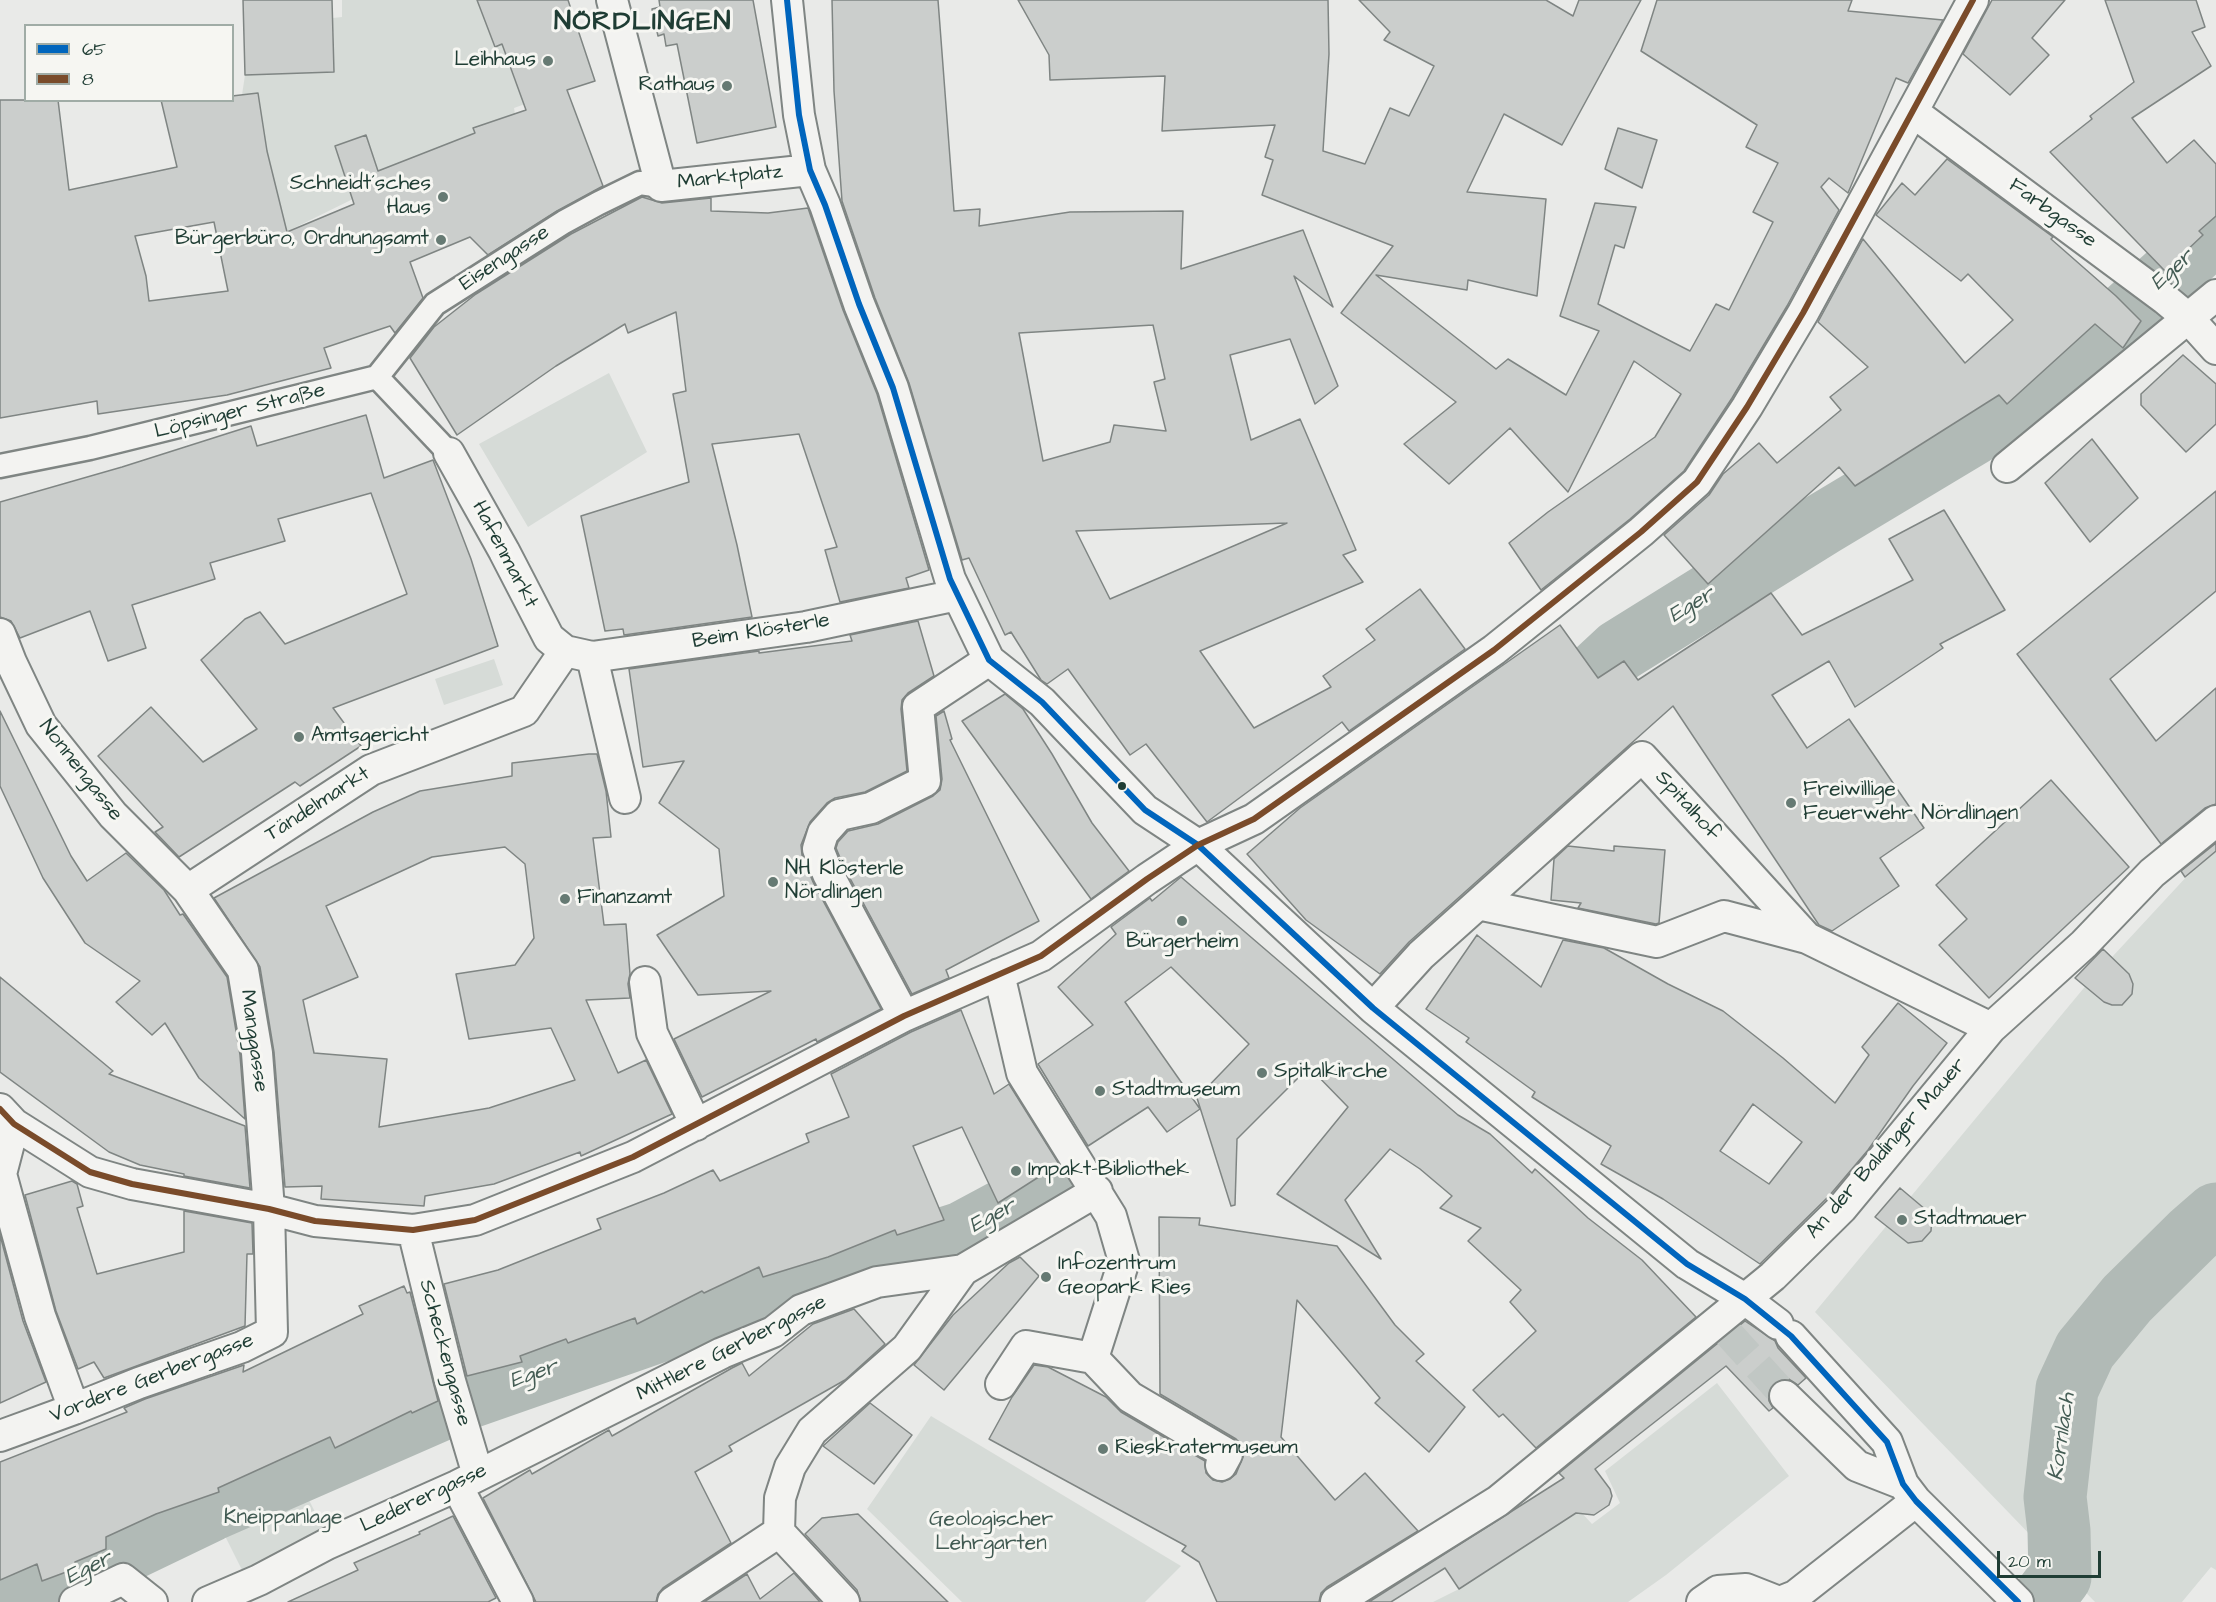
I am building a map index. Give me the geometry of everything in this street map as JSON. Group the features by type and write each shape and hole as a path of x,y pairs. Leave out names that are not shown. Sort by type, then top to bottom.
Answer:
{"street":[{"name":"Marktplatz","path":"612,0 661,186 810,170"},
{"name":"Marktplatz","path":"787,0 799,115 810,170 825,205 859,304 893,388 950,579 989,660"},
{"path":"74,1409 40,1316 1,1174 7,1116 90,1172 132,1184 269,1209 315,1221 413,1230 475,1220 633,1157 904,1016 1041,956 1198,845 1254,819 1494,650 1641,532 1697,483 1747,407 1803,314 1973,0"},
{"name":"Farbgasse","path":"1913,112 2165,299 2189,319 2216,349"},
{"name":"Eisengasse","path":"377,377 435,304 564,222 599,203 640,183 661,186"},
{"path":"2007,467 2216,295"},
{"path":"377,377 449,453"},
{"name":"Löpsinger Straße","path":"0,466 90,448 377,377"},
{"name":"Hafenmarkt","path":"449,453 549,638 579,654"},
{"name":"Beim Klösterle","path":"579,654 806,627 957,596"},
{"name":"Nonnengasse","path":"0,634 41,725 113,815 188,890"},
{"path":"579,654 625,798"},
{"name":"Tändelmarkt","path":"188,890 371,770 524,711 579,654"},
{"path":"904,1016 828,874 818,849 823,833 839,815 871,807 925,781 918,707 989,660 1042,702 1145,810 1198,845 1373,1008 1687,1264 1745,1299 1784,1330 1887,1442 1910,1493"},
{"name":"Spitalhof","path":"1373,1008 1421,955 1642,757 1807,938"},
{"name":"An der Baldinger Mauer","path":"1336,1602 1498,1501 1721,1328 1745,1299 1773,1276 1842,1208 1991,1028 2084,944 2152,873 2216,821"},
{"name":"Manggasse","path":"188,890 243,970 257,1053 269,1209"},
{"name":"Spitalhof","path":"1478,904 1657,942 1724,916 1807,938 1991,1028"},
{"path":"999,974 1022,1073 1111,1216 1124,1261 1093,1358"},
{"path":"645,982 652,1033 696,1125"},
{"name":"Mittlere Gerbergasse","path":"543,1444 722,1353 773,1332 801,1311 877,1281 963,1270 1096,1191"},
{"name":"Vordere Gerbergasse","path":"0,1436 242,1347 272,1332 269,1209"},
{"name":"Scheckengasse","path":"413,1230 450,1381 463,1422 467,1480 518,1602"},
{"path":"1687,1264 1721,1328"},
{"path":"844,1602 779,1532 780,1498 790,1467 812,1431 907,1348 963,1270"},
{"path":"1001,1384 1026,1346 1093,1358 1130,1396 1227,1454 1221,1465"},
{"path":"1785,1396 1857,1466 1910,1493 2018,1602"},
{"name":"Lederergasse","path":"208,1602 259,1580 327,1544 543,1444"},
{"path":"1702,1602 1718,1591 1746,1589 1780,1602 1795,1596 1910,1493"},
{"path":"673,1602 779,1532"},
{"path":"75,1602 123,1579 152,1602"}],"green space":[{"path":"342,0 477,0 495,47 502,44 515,81 544,97 514,108 515,114 473,128 475,133 378,171 355,198 286,232 267,151 258,93 242,95 245,75 334,72 333,18 342,17"},
{"path":"609,373 647,452 528,527 479,444"},
{"path":"494,659 503,685 444,705 435,679"},
{"path":"2216,851 2216,1570 2211,1567 2182,1602 2095,1602 1815,1312 2088,983 2189,874"},
{"path":"1717,1383 1789,1476 1666,1575 1628,1602 1433,1602 1459,1589 1579,1510 1592,1524 1620,1503 1605,1471"},
{"name":"Geologischer Lehrgarten","path":"931,1416 1181,1566 1145,1602 962,1602 867,1509"},
{"name":"Kneippanlage","path":"298,1478 325,1532 243,1572 216,1518"}],"building":[{"path":"243,0 332,0 334,72 245,75"},
{"path":"477,0 568,0 595,81 567,90 603,186 557,211 488,255 470,237 410,262 423,298 395,333 390,326 324,348 331,368 227,395 98,414 97,401 0,418 0,100 58,102 69,190 177,167 161,102 234,102 234,96 258,93 267,151 287,232 354,204 335,146 366,135 378,171 475,133 473,128 526,110 502,44 495,47","holes":["214,222 228,291 149,301 146,276 135,236"]},
{"name":"Rathaus","path":"659,0 753,0 776,127 697,143 677,44 666,46 664,34 658,36 652,9 660,7"},
{"path":"832,0 938,0 954,211 980,209 979,226 1070,212 1183,211 1181,269 1303,230 1333,307 1294,276 1338,386 1315,404 1290,339 1230,355 1251,440 1300,419 1356,550 1343,555 1363,582 1200,651 1254,728 1331,687 1323,676 1375,640 1366,629 1420,589 1465,649 1349,731 1342,722 1207,822 1146,744 1130,755 1068,669 1047,684 1041,680 1011,632 1005,635 969,558 962,560 909,383 875,298 842,201 834,91","holes":["1153,325 1165,379 1154,382 1166,431 1114,425 1110,442 1043,461 1019,333","1287,523 1110,599 1076,531"]},
{"path":"1018,0 1328,0 1329,54 1323,151 1365,164 1390,108 1409,116 1434,66 1384,40 1390,32 1359,0 1546,0 1573,16 1579,0 1641,0 1562,145 1504,114 1467,192 1546,199 1537,296 1468,280 1467,290 1376,275 1496,369 1508,359 1566,395 1599,331 1560,316 1595,203 1636,207 1624,248 1615,245 1598,304 1690,351 1716,304 1729,310 1773,222 1753,212 1778,163 1746,147 1757,125 1641,51 1657,0 1852,0 1848,11 1943,20 1908,83 1896,78 1848,193 1829,178 1821,187 1839,210 1787,306 1732,398 1684,471 1630,519 1541,590 1509,543 1548,512 1655,437 1681,394 1634,361 1568,492 1510,428 1449,484 1404,444 1456,402 1341,313 1393,246 1262,195 1273,160 1265,157 1275,125 1162,131 1165,76 1050,80 1049,55"},
{"path":"1992,0 2065,0 2032,38 2049,55 2010,95 1963,54"},
{"path":"2105,0 2196,0 2205,27 2192,32 2211,66 2132,118 2167,163 2194,140 2216,164 2216,216 2199,231 2203,235 2165,271 2050,152 2092,119 2090,116 2134,82"},
{"path":"1618,128 1657,140 1642,188 1605,169"},
{"path":"1947,159 2053,237 2051,239 2141,321 2123,348 2095,324 2007,404 1999,395 1855,486 1839,467 1708,584 1664,535 1709,495 1723,474 1759,443 1777,463 1841,410 1830,397 1868,367 1818,322 1863,239 1965,363 2013,320 1968,274 1961,281 1876,215 1902,183 1915,195"},
{"path":"642,197 662,203 711,198 711,211 768,213 808,208 843,310 877,394 929,570 906,578 909,588 840,602 825,550 837,547 799,434 712,444 752,617 624,635 623,629 605,631 581,516 689,482 673,394 686,391 676,312 628,333 625,324 556,366 457,435 410,358 434,327 476,294 571,234"},
{"path":"2183,355 2216,384 2216,424 2186,452 2141,405 2141,394"},
{"path":"366,415 384,478 433,460 471,559 498,646 333,708 361,746 300,786 295,782 179,857 155,832 163,827 98,756 151,707 203,762 257,729 201,660 245,619 260,612 285,644 407,594 371,493 278,519 285,541 210,563 215,579 132,605 146,648 108,661 90,611 20,638 11,621 0,617 0,502 122,467 251,426 257,446"},
{"path":"2092,439 2138,498 2090,542 2045,483"},
{"path":"2216,491 2216,591 2110,679 2156,741 2216,688 2216,804 2205,808 2161,844 2017,654"},
{"path":"1944,510 2005,610 1940,644 1943,648 1855,707 1829,661 1772,695 1807,748 1849,719 1924,828 1880,858 1899,886 1832,931 1819,925 1673,706 1409,942 1380,974 1306,920 1247,854 1300,808 1560,625 1598,678 1624,661 1638,680 1771,593 1802,635 1913,580 1889,539"},
{"path":"918,621 934,676 908,693 902,700 907,771 865,792 835,798 827,803 810,822 801,845 802,855 813,882 881,1009 702,1097 674,1039 771,991 698,995 657,935 724,896 719,849 659,803 684,761 643,767 629,669 852,641 850,635"},
{"path":"1005,694 1023,709 1092,823 1129,871 1091,899 962,721"},
{"path":"0,711 71,856 87,881 126,853 164,890 227,977 240,1055 245,1119 199,1078 165,1023 152,1035 116,1002 140,981 85,943 43,878 0,786"},
{"path":"944,711 952,739 950,740 1039,921 946,970 949,978 912,994 836,848 838,842 848,831 878,824 933,796 940,790 942,779 936,716"},
{"path":"597,754 606,791 611,837 593,838 604,925 626,924 630,998 586,1000 618,1073 646,1060 672,1114 581,1156 580,1152 494,1184 425,1196 424,1206 321,1199 322,1186 285,1187 274,1052 260,967 214,898 373,812 420,791 512,776 512,763","holes":["505,847 525,864 534,938 515,965 456,974 469,1039 551,1028 575,1080 489,1108 379,1127 387,1059 314,1053 303,1000 358,977 326,906 432,857"]},
{"path":"2051,780 2129,867 1989,998 1939,945 1967,919 1936,885"},
{"path":"2216,843 2216,851 2185,877 2181,871"},
{"path":"1568,846 1614,851 1614,846 1665,850 1659,923 1578,908 1581,903 1551,900 1554,859"},
{"path":"1181,877 1458,1115 1490,1134 1532,1173 1535,1169 1588,1218 1642,1260 1696,1317 1536,1448 1503,1414 1499,1417 1473,1390 1536,1331 1510,1302 1521,1290 1468,1241 1481,1228 1440,1208 1452,1196 1420,1169 1390,1149 1345,1200 1381,1259 1277,1194 1348,1107 1309,1067 1237,1139 1235,1205 1231,1206 1197,1098 1249,1044 1171,967 1125,1002 1200,1109 1167,1132 1148,1107 1088,1146 1038,1064 1093,1025 1058,987 1116,934 1111,927 1150,898 1152,901"},
{"path":"1477,935 1541,987 1563,940 1604,948 1668,984 1723,1011 1835,1103 1869,1055 1862,1047 1898,1003 1947,1043 1913,1086 1868,1150 1829,1196 1760,1264 1663,1199 1601,1164 1611,1146 1532,1097 1535,1092 1466,1042 1469,1038 1426,1009","holes":["1753,1104 1802,1142 1769,1184 1720,1151"]},
{"path":"2103,949 2129,974 2133,984 2132,994 2122,1005 2104,1002 2075,978"},
{"path":"0,977 113,1071 109,1074 245,1126 250,1188 140,1165 109,1152 0,1072"},
{"path":"961,1010 994,1094 1009,1084 1059,1164 998,1203 962,1127 913,1146 944,1220 897,1235 895,1230 828,1257 763,1277 759,1267 704,1293 702,1291 637,1324 635,1318 568,1343 566,1339 520,1356 522,1362 467,1376 444,1284 498,1270 601,1229 597,1219 664,1193 713,1170 720,1181 809,1142 806,1134 849,1117 831,1074 911,1032"},
{"path":"72,1181 77,1184 83,1206 77,1208 97,1274 184,1252 184,1211 252,1223 253,1254 247,1254 245,1326 104,1378 94,1362 78,1369 56,1311 25,1195"},
{"path":"1900,1188 1932,1215 1931,1231 1922,1241 1908,1243 1875,1217"},
{"path":"1159,1217 1200,1218 1199,1225 1337,1246 1395,1325 1424,1354 1416,1361 1465,1407 1429,1452 1375,1403 1380,1398 1297,1300 1281,1437 1335,1500 1365,1473 1418,1531 1327,1587 1321,1593 1319,1602 1217,1602 1199,1562 1182,1551 1186,1546 989,1439 1012,1397 1034,1365 1048,1367 1106,1397 1121,1412 1205,1461 1206,1473 1213,1480 1222,1482 1236,1474 1244,1454 1242,1445 1236,1439 1160,1394"},
{"path":"0,1235 23,1321 46,1382 0,1403"},
{"path":"1020,1257 1039,1276 944,1390 914,1365 953,1315 1009,1263"},
{"path":"404,1286 407,1293 410,1292 438,1401 412,1413 411,1411 335,1448 330,1437 218,1488 219,1492 156,1514 106,1537 106,1549 75,1562 77,1568 42,1581 37,1564 0,1580 0,1462 127,1412 124,1408 145,1399 244,1365 243,1372 363,1314 359,1306"},
{"path":"854,1309 885,1344 845,1380 729,1446 732,1451 695,1472 731,1543 663,1588 656,1602 536,1602 483,1498 530,1470 532,1474 609,1430 612,1436 742,1363 749,1376 813,1324"},
{"path":"1745,1321 1775,1341 1778,1348 1806,1378 1798,1385 1789,1379 1781,1379 1773,1384 1768,1392 1773,1408 1769,1411 1726,1366 1595,1469 1610,1489 1612,1496 1609,1505 1594,1515 1576,1513 1459,1589 1445,1568 1391,1602 1369,1602 1564,1478 1559,1473"},
{"path":"870,1403 912,1435 874,1484 823,1446"},
{"path":"858,1514 948,1602 861,1602 857,1590 805,1534 822,1518"},
{"path":"453,1516 496,1598 488,1602 288,1602 358,1570 354,1563 420,1534 419,1532"},
{"path":"794,1573 820,1602 704,1602 747,1574 760,1599"}],"waterway":[{"name":"Eger","path":"2130,310 2216,232"},
{"name":"Eger","path":"1532,732 1619,651 1973,434 2104,333"},
{"name":"Eger","path":"20,1602 211,1510 467,1398 676,1325 962,1233 1059,1181"},
{"name":"Kornlach","path":"2041,1602 2060,1577 2059,1531 2055,1497 2067,1389 2085,1350 2127,1299 2216,1214"},
{"path":"211,1510 234,1520 288,1494 297,1471"}],"tunnel":[{"path":"1728,1333 1785,1396"}],"transit line":[{"name":"65","path":"787,0 799,115 810,170 825,205 859,304 893,388 950,579 989,660 1042,702 1145,810 1198,845 1373,1008 1687,1264 1745,1299 1791,1336 1887,1442 1903,1484 1916,1501 2018,1602"},
{"name":"8","path":"0,1109 14,1124 90,1172 132,1184 269,1209 315,1221 413,1230 475,1220 633,1157 904,1016 1041,956 1198,845 1254,819 1494,650 1641,532 1697,482 1747,407 1803,313 1973,0"}],"place":[{"name":"Leihhaus","path":"548,61"},
{"name":"Rathaus","path":"727,86"},
{"name":"Schneidt´sches Haus","path":"443,197"},
{"name":"Bürgerbüro, Ordnungsamt","path":"441,240"},
{"name":"Amtsgericht","path":"299,737"},
{"name":"Freiwillige Feuerwehr Nördlingen","path":"1791,803"},
{"name":"NH Klösterle Nördlingen","path":"773,882"},
{"name":"Finanzamt","path":"565,899"},
{"name":"Bürgerheim","path":"1182,921"},
{"name":"Spitalkirche","path":"1262,1073"},
{"name":"Stadtmuseum","path":"1100,1091"},
{"name":"Impakt-Bibliothek","path":"1016,1171"},
{"name":"Stadtmauer","path":"1902,1220"},
{"name":"Infozentrum Geopark Ries","path":"1046,1277"},
{"name":"Rieskratermuseum","path":"1103,1449"}],"district":[{"name":"NÖRDLINGEN","path":"643,23"}]}
